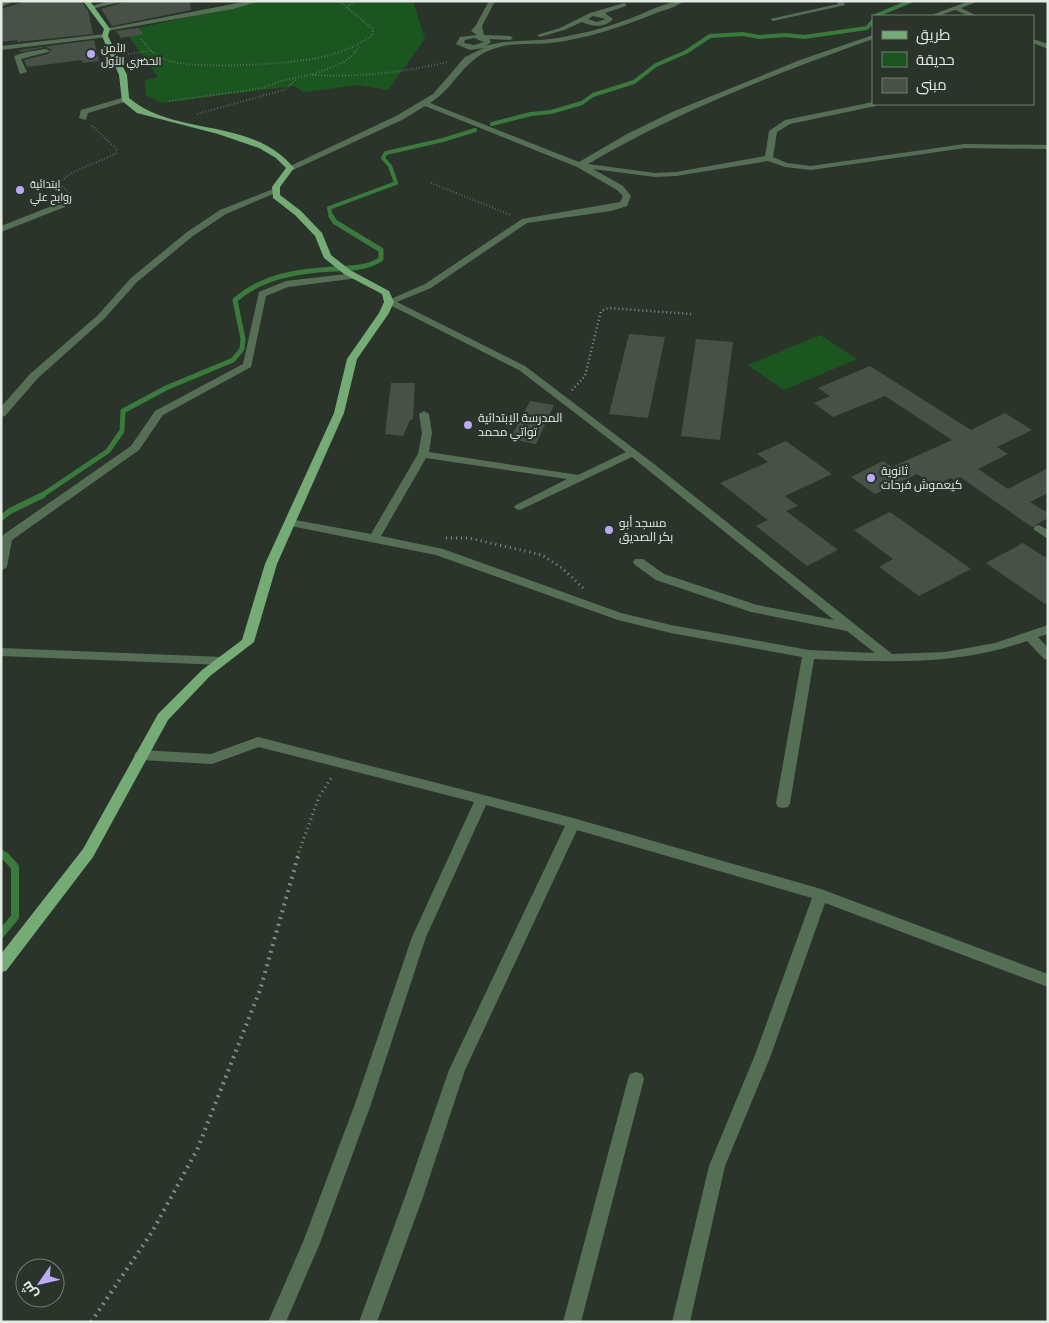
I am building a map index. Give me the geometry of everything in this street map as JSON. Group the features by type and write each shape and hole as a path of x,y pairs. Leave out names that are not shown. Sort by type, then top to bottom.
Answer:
{"main road":[{"path":"1,966 88,852 163,717 206,673 248,642 272,564 339,413 352,359 384,313 389,302 386,293 347,271 327,256 319,235 298,213 276,196 276,187 290,168 286,162 267,149 234,136 140,110 125,99 127,88 106,33 89,4"}],"street":[{"path":"1,4 12,1"},
{"path":"89,4 122,1"},
{"path":"1,48 106,33 256,1"},
{"path":"466,53 460,40 479,26 492,1"},
{"path":"290,168 399,118 436,96 466,53 481,46 550,41 588,34 681,1"},
{"path":"773,19 842,5 840,1"},
{"path":"934,15 959,5 976,1"},
{"path":"535,36 551,33 584,18 627,3"},
{"path":"550,41 608,22 627,3"},
{"path":"959,5 973,15"},
{"path":"596,14 604,15 610,19"},
{"path":"584,18 588,23 601,24 608,28"},
{"path":"466,53 481,46 487,40 479,32 479,26"},
{"path":"465,37 588,34"},
{"path":"580,166 630,136 675,114 803,62 872,37"},
{"path":"1034,41 1046,46"},
{"path":"466,53 500,44"},
{"path":"30,45 32,53"},
{"path":"1034,50 1046,46"},
{"path":"23,72 17,58 32,53 49,51"},
{"path":"83,118 84,112 125,99"},
{"path":"389,302 428,286 525,221 610,208 624,204 627,196 620,188 580,166 424,103"},
{"path":"769,158 773,131 788,122 872,104"},
{"path":"580,166 655,175 676,174 769,158 785,165 811,168 965,146 1048,147"},
{"path":"1,414 34,376 101,317 134,280 190,234 223,212 276,191"},
{"path":"1,229 62,205"},
{"path":"1,567 7,538 135,448 159,412 248,365 262,294 286,284 347,271"},
{"path":"389,302 522,368 632,452 889,658"},
{"path":"374,538 423,454 427,433 424,414"},
{"path":"520,506 632,452"},
{"path":"423,454 579,478"},
{"path":"290,523 439,552 618,616 670,629 809,654 889,658 946,656 997,647 1048,629"},
{"path":"639,562 660,577 755,609 850,627"},
{"path":"1030,636 1048,656"},
{"path":"1,652 222,661"},
{"path":"783,803 809,654"},
{"path":"141,755 212,759 258,742 573,823 821,895 1048,981"},
{"path":"277,1322 311,1243 363,1104 419,937 482,799"},
{"path":"368,1322 414,1197 457,1070 573,823"},
{"path":"681,1322 717,1166 763,1055 821,895"},
{"path":"572,1322 636,1079"}],"path":[{"path":"141,38 149,50 173,62 220,64 305,62 360,45 372,36 373,29 339,1"},
{"path":"347,7 355,1"},
{"path":"169,101 263,88 284,80 297,79 355,55 360,45"},
{"path":"115,57 149,50"},
{"path":"309,75 341,77 412,69 451,60 466,53"},
{"path":"182,122 196,114 284,90 297,79"},
{"path":"62,205 72,196 59,183 64,176 103,161 115,154 117,149 83,118"},
{"path":"432,183 525,221"},
{"path":"563,400 585,376 600,311 609,308 691,314"},
{"path":"413,546 420,539 470,538 542,555 580,584 585,593 579,603"},
{"path":"91,1322 152,1232 197,1150 260,990 307,829 320,797 341,763"}],"green space":[{"path":"262,1 413,1 425,39 388,90 359,85 304,92 294,86 161,103 146,95 145,80 158,77 125,31"},
{"path":"820,335 857,359 784,390 748,365"}],"building":[{"path":"26,1 81,1 88,10 93,34 1,42 1,9"},
{"path":"127,1 190,1 191,10 112,26 101,9"},
{"path":"138,28 144,34 121,38 116,31"},
{"path":"94,40 99,61 82,63 82,60 27,67 24,60 48,54 52,50 46,47 20,52 20,50"},
{"path":"629,334 665,337 648,418 609,414"},
{"path":"696,339 733,342 720,440 681,436"},
{"path":"870,366 971,430 1005,413 1032,430 997,447 1008,454 978,469 1008,489 1048,468 1048,493 1030,502 1048,513 1048,518 1032,527 960,477 954,480 951,478 934,486 917,474 875,494 851,477 883,461 892,467 952,440 885,396 833,417 814,403 830,396 818,388"},
{"path":"391,383 415,383 413,419 410,420 403,436 385,434"},
{"path":"530,401 554,405 536,444 510,439"},
{"path":"786,441 832,474 785,496 798,506 786,511 838,550 807,566 756,526 768,520 720,483 768,462 757,454"},
{"path":"890,512 971,569 919,596 879,567 893,559 854,530"},
{"path":"1023,543 1048,559 1048,606 986,563"}],"waterway":[{"path":"877,15 911,1"},
{"path":"492,124 531,114 551,112 582,103 593,95 634,82 656,65 686,52 710,36 743,34 759,37 786,35 804,37 867,28 872,22"},
{"path":"331,217 329,208 396,183 390,166 383,158 386,153 443,140 475,130"},
{"path":"41,496 108,451 122,431 123,411 166,388 233,360 242,349 243,339 235,300 246,292 257,285 281,276 306,271 370,265 381,259 381,250 335,222 331,216"},
{"path":"1,518 10,511 41,496"},
{"path":"1,852 5,856"},
{"path":"1,934 15,917 15,867 5,856"}],"place":[{"name":"الأمن الحضري الأول","path":"91,54"},
{"name":"إبتدائية روابح علي","path":"20,190"},
{"name":"المدرسة الإبتدائية تواتي محمد","path":"468,425"},
{"name":"ثانوية كيعموش فرحات","path":"871,478"},
{"name":"مسجد أبو بكر الصديق","path":"609,530"}]}
